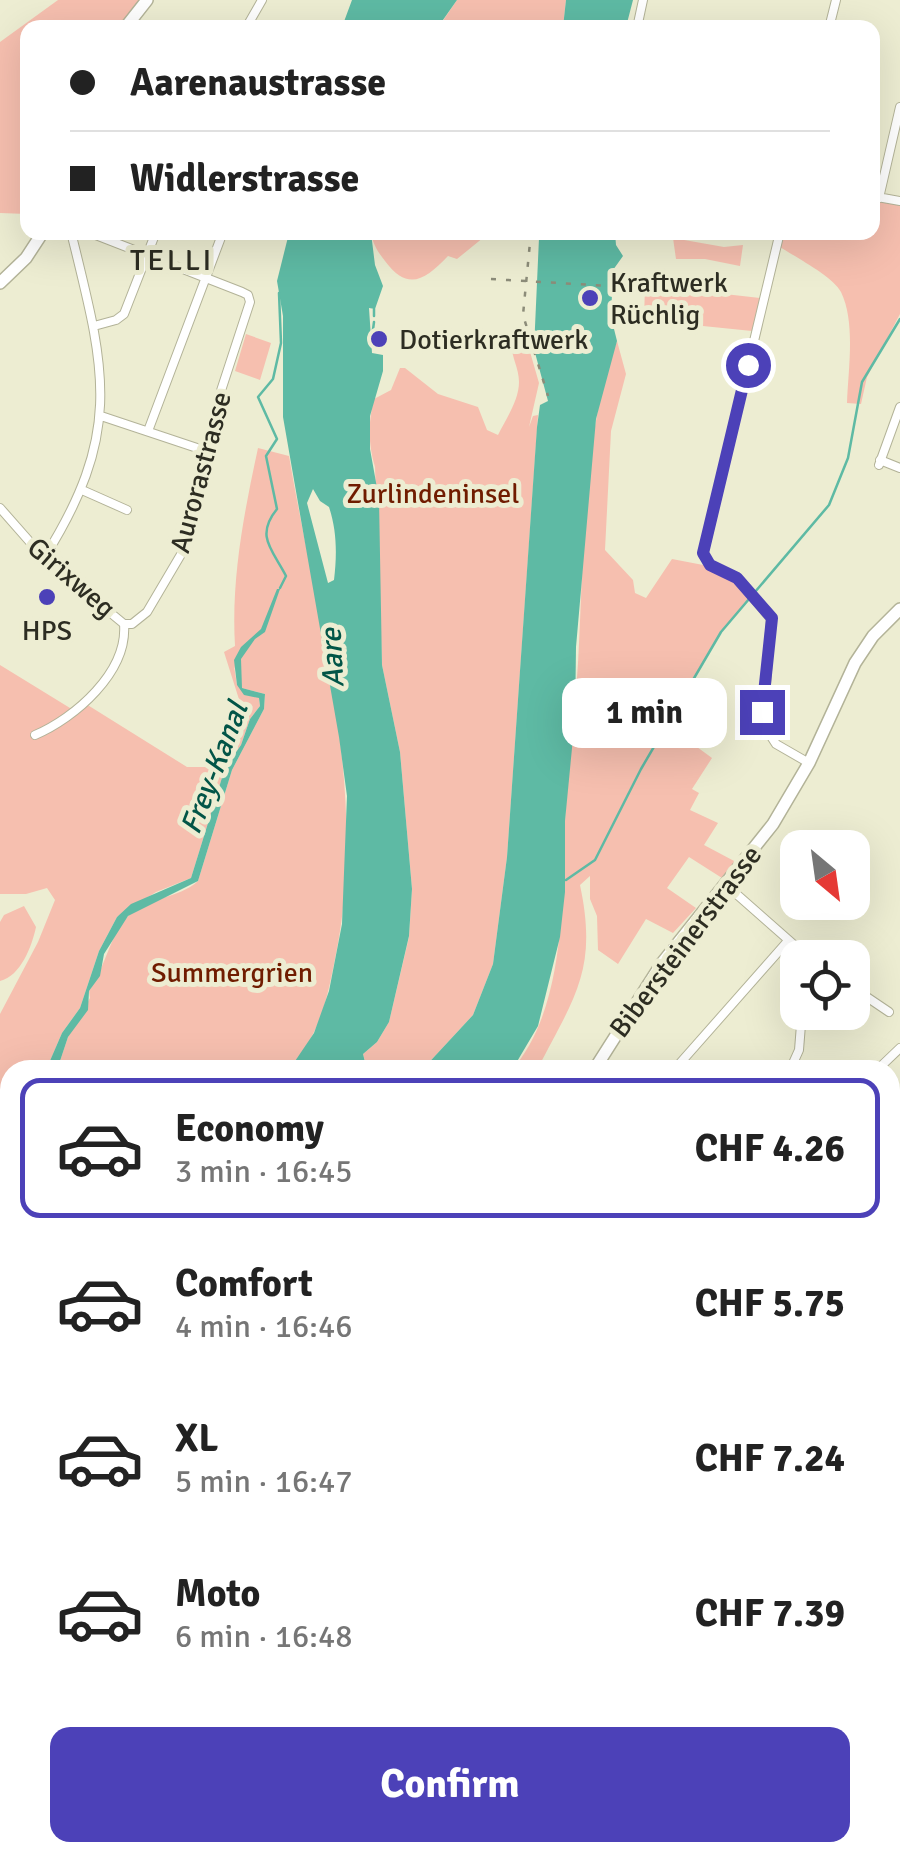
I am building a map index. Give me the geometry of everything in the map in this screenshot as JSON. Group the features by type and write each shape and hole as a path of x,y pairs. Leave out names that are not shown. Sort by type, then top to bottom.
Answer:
{"main road":[{"path":"131,20 147,0"},
{"path":"0,283 26,258 38,240"},
{"name":"Bibersteinerstrasse","path":"600,1060 654,974 773,824 808,763 856,663 874,636 900,609"}],"street":[{"path":"880,182 900,107"},
{"path":"44,558 82,490 98,442 102,376 73,240"},
{"path":"107,240 206,279"},
{"path":"94,326 124,314 153,240"},
{"path":"148,432 220,240"},
{"path":"778,240 703,553 710,565 729,572 752,593 772,618 763,724 776,744 808,763"},
{"name":"Aurorastrasse","path":"124,624 132,624 147,612 183,552 214,412 250,302 248,295 206,279"},
{"path":"900,407 880,463 900,468"},
{"path":"100,416 206,451"},
{"path":"82,490 127,510"},
{"name":"Girixweg","path":"0,508 44,558 124,624 125,637 118,657 86,704 54,727 34,735"},
{"path":"725,884 786,940"},
{"path":"683,1060 780,951"},
{"path":"870,1000 889,1012"},
{"path":"794,1060 800,1030"}],"green space":[{"path":"58,0 140,0 124,20 30,20"},
{"path":"457,0 566,0 564,20 443,20"},
{"path":"20,28 20,214 0,213 0,42"},
{"path":"880,197 900,201 900,314 867,377 861,404 847,403 850,332 841,292 821,273 777,245 778,240 880,240"},
{"path":"373,240 480,240 457,259 448,256 416,279 401,277 393,271"},
{"path":"673,240 724,247 743,245 740,266 705,259 676,259"},
{"path":"645,285 760,298 752,331 644,320"},
{"name":"Zurlindeninsel","path":"524,331 539,383 529,427 533,416 538,415 507,857 493,964 473,1015 431,1060 365,1060 363,1054 377,1042 389,1022 409,937 412,889 400,752 382,665 372,408 374,399 391,390 400,368 405,368 438,394 478,407 487,430 498,435 518,389 512,335"},
{"path":"246,334 271,343 260,380 235,371"},
{"path":"617,341 626,374 611,431 605,550 633,580 635,593 646,598 672,559 724,569 751,597 721,632 667,725 712,758 692,789 699,793 690,810 718,823 704,845 736,862 722,878 689,857 667,888 696,908 673,933 646,919 618,964 598,950 590,876 580,885 586,939 580,982 542,1060 519,1060 543,1016 558,951 586,500 605,378"},
{"name":"Summergrien","path":"258,448 289,456 336,707 347,833 344,896 324,1006 312,1037 296,1060 60,1060 122,923 136,909 198,881 232,770 264,709 265,694 242,688 259,698 260,706 225,768 191,878 156,892 117,917 99,951 80,1008 62,1033 50,1060 0,1060 0,1014 55,900 47,888 26,894 0,894 0,665 70,708 86,704 187,767 208,767 225,751 243,712 224,652 235,646 237,571"},
{"path":"24,906 36,927 32,943 20,967 0,981 0,922 4,915"}],"water":[{"path":"352,0 457,0 443,20 345,20"},
{"path":"566,0 633,0 628,20 564,20"},
{"name":"Aare","path":"287,240 372,240 383,286 375,309 369,308 372,353 383,355 383,371 370,416 370,449 379,499 382,665 400,752 412,889 409,936 389,1022 377,1042 363,1054 364,1060 296,1060 314,1033 329,991 342,924 347,796 283,417 283,316 277,281","holes":["313,489 329,507 336,552 334,580 328,583 307,503"]},
{"path":"539,240 616,240 623,256 613,270 611,317 617,341 596,419 576,647 560,937 538,1026 518,1060 431,1060 473,1015 493,964 507,857 537,427 540,405 548,401 534,349"},
{"name":"Frey-Kanal","path":"280,589 265,632 241,659 242,688 265,694 264,709 232,770 198,881 128,916 104,954 100,976 89,991 88,1010 68,1037 60,1060 50,1060 62,1033 80,1008 99,951 117,917 131,904 191,878 225,768 260,706 259,698 244,695 237,685 234,660 241,647 261,629"}],"waterway":[{"name":"Frey-Kanal","path":"279,293 281,343 273,379 258,397 277,439 266,456 277,509 266,535 286,576 280,588"},
{"path":"374,309 374,316"},
{"path":"566,880 595,860 641,769 721,632 829,505 848,458 862,382 900,319"},
{"path":"372,337 374,322"}],"railway":[{"path":"530,240 523,315 548,396"},
{"path":"491,279 627,287"}],"place":[{"name":"Kraftwerk Rüchlig","path":"590,298"},
{"name":"Dotierkraftwerk","path":"379,339"},
{"name":"HPS","path":"47,597"}],"district":[{"name":"TELLI","path":"172,260"}],"route":[{"path":"748,365 703,553 710,565 737,578 772,618 762,712"}]}
